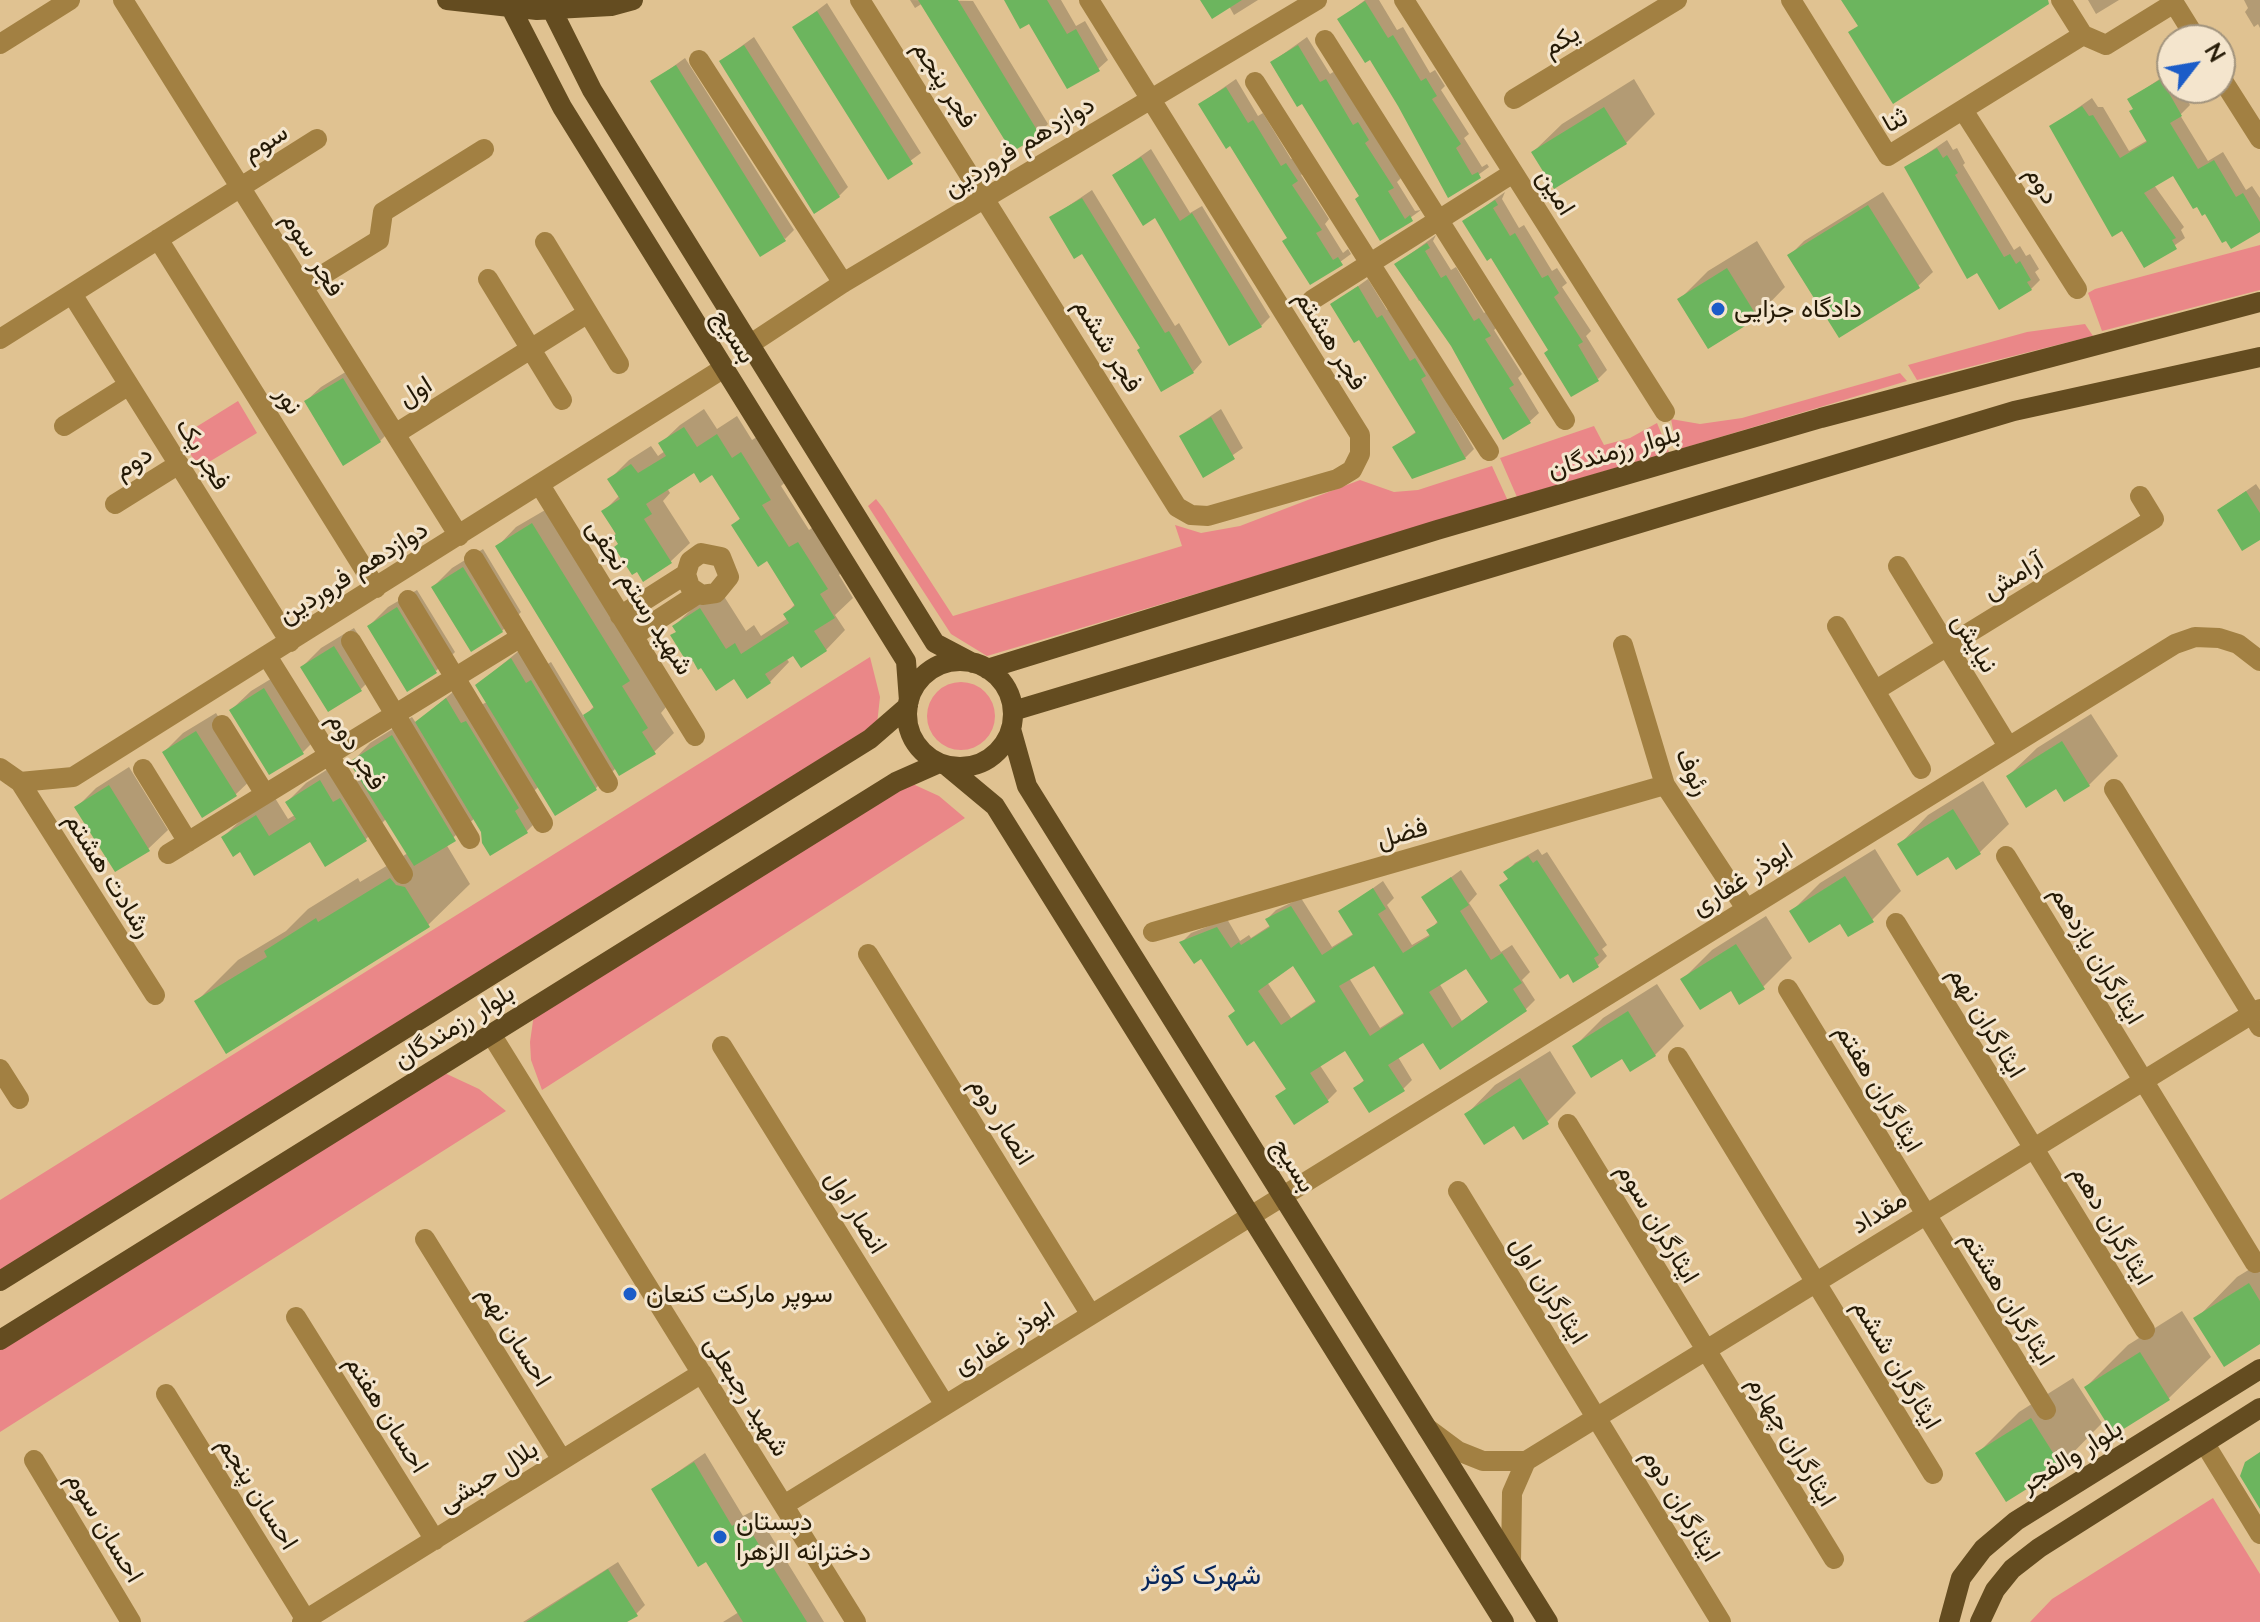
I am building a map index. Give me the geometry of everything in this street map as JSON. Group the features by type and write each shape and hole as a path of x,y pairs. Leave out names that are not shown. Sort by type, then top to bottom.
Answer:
{"main road":[{"path":"447,0 611,6 633,0"},
{"name":"بسیج","path":"515,4 562,107 906,661 908,704"},
{"name":"بسیج","path":"549,5 592,90 752,343 935,643 980,666"},
{"name":"بلوار رزمندگان","path":"980,666 1821,418 2260,302"},
{"path":"1012,720 2014,411 2260,357"},
{"path":"943,764 967,767 987,761 1002,747 1012,720 1000,680 980,666 953,662 933,669 918,683 908,704 908,723 914,740 924,754 943,764 995,806 1504,1622"},
{"name":"بلوار رزمندگان","path":"0,1281 870,739 908,704"},
{"name":"بسیج","path":"1012,720 1027,786 1548,1622"},
{"name":"بلوار رزمندگان","path":"0,1340 896,782 943,764"},
{"name":"بلوار والفجر","path":"1949,1622 1961,1578 1983,1549 2016,1521 2260,1369"},
{"path":"1980,1622 1995,1590 2021,1562 2260,1408"}],"street":[{"path":"4,34 70,0"},
{"name":"فجر سوم","path":"123,0 459,536"},
{"name":"فجر پنجم","path":"860,0 985,197"},
{"name":"فجر هشتم","path":"1089,0 1360,435 1360,454 1352,470 1337,479 1208,516 1191,515"},
{"name":"دوازدهم فروردین","path":"752,343 843,283 1317,0"},
{"name":"امین","path":"1404,0 1665,412"},
{"name":"یکم","path":"1514,99 1677,0"},
{"name":"ثنا","path":"1791,0 1888,156 2083,35"},
{"path":"2061,0 2083,35 2106,45 2174,3 2187,24"},
{"path":"1325,40 1565,420"},
{"path":"699,60 843,283"},
{"path":"1255,82 1489,451"},
{"path":"2236,101 2260,139"},
{"name":"دوم","path":"1963,110 2077,289"},
{"name":"سوم","path":"0,339 317,139"},
{"path":"303,287 379,240 383,212 484,149"},
{"path":"1312,300 1513,173"},
{"name":"فجر ششم","path":"985,197 1177,507 1191,515"},
{"name":"نور","path":"158,239 376,588"},
{"path":"545,242 619,364"},
{"path":"488,279 562,400"},
{"name":"فجر یک","path":"72,294 290,642"},
{"name":"اول","path":"395,434 588,313"},
{"name":"دوازدهم فروردین","path":"20,782 73,777 724,368"},
{"path":"64,426 129,385"},
{"name":"دوم","path":"115,504 179,464"},
{"name":"شهید رستم نجفی","path":"540,485 695,736"},
{"name":"آرامش","path":"1876,690 2154,519 2140,496"},
{"path":"701,553 715,554 725,563 729,577 723,589 710,595 690,587 686,574 690,561 701,553"},
{"path":"474,559 608,783"},
{"name":"نیایش","path":"1898,566 2008,746"},
{"path":"620,616 686,574"},
{"path":"633,636 699,593"},
{"path":"408,600 543,823"},
{"path":"1837,626 1921,769"},
{"path":"168,854 521,637"},
{"name":"ابوذر غفاری","path":"784,1505 1252,1218 1745,907 2175,644 2195,637 2238,644 2260,661"},
{"path":"351,641 470,839"},
{"name":"رئوف","path":"1623,645 1665,785 1745,907"},
{"name":"فجر دوم","path":"267,656 403,874"},
{"path":"222,725 265,794"},
{"path":"0,768 20,782"},
{"path":"143,769 188,842"},
{"name":"رشادت هشتم","path":"20,782 155,995"},
{"name":"فضل","path":"1153,932 1665,785"},
{"path":"2114,789 2257,1017"},
{"name":"ایثارگران یازدهم","path":"2006,856 2255,1263"},
{"name":"ایثارگران نهم","path":"1896,923 2034,1148"},
{"name":"انصار دوم","path":"868,954 1091,1315"},
{"name":"ایثارگران هفتم","path":"1788,989 1926,1214"},
{"name":"مقداد","path":"1526,1461 2143,1081 2257,1017"},
{"name":"شهید رجبعلی","path":"491,1034 856,1622"},
{"name":"انصار اول","path":"722,1046 945,1405"},
{"name":"ایثارگران ششم","path":"1678,1057 1933,1474"},
{"path":"0,1069 19,1099"},
{"name":"ایثارگران سوم","path":"1568,1124 1705,1349"},
{"name":"ایثارگران دهم","path":"2034,1148 2145,1330"},
{"name":"ایثارگران اول","path":"1458,1191 1596,1416"},
{"name":"ایثارگران هشتم","path":"1926,1214 2046,1410"},
{"name":"احسان نهم","path":"425,1239 562,1460"},
{"name":"احسان هفتم","path":"296,1317 435,1540"},
{"name":"ایثارگران چهارم","path":"1705,1349 1834,1559"},
{"name":"بلال حبشی","path":"314,1619 702,1373"},
{"name":"احسان پنجم","path":"166,1394 314,1619"},
{"name":"ایثارگران دوم","path":"1596,1416 1721,1622"},
{"path":"1427,1428 1458,1451 1483,1461 1526,1461 1512,1493 1511,1562"},
{"path":"2205,1444 2260,1534"},
{"name":"احسان سوم","path":"34,1460 131,1622"}],"shaded area":[{"path":"2260,245 2260,290 2102,331 2088,293 2095,289"},
{"path":"2085,324 2093,336 1917,380 1908,365 2027,332"},
{"path":"1900,373 1907,381 1677,450 1671,419 1700,424 1742,418"},
{"path":"238,401 257,433 199,468 180,437"},
{"path":"1657,423 1669,452 1517,497 1500,458 1594,426 1604,445 1630,438"},
{"path":"1492,466 1508,501 987,656 951,634 868,506 876,499 883,508 953,616 1182,546 1175,525 1201,533 1240,526 1360,480 1394,492 1418,490"},
{"path":"870,657 880,697 876,733 0,1281 0,1200"},
{"path":"961,682 985,692 995,716 985,740 961,750 937,740 927,716 937,692"},
{"path":"904,780 939,796 965,818 542,1090 531,1060 535,1007"},
{"path":"436,1069 479,1089 506,1111 0,1432 0,1340"},
{"path":"2213,1498 2260,1574 2260,1622 2030,1622 2052,1599"}],"building":[{"path":"918,0 958,0 1040,135 1012,152"},
{"path":"1004,0 1047,0 1067,34 1076,29 1100,71 1067,89 1029,24 1020,29"},
{"path":"1200,0 1242,0 1212,19"},
{"path":"1841,0 2048,0 2049,4 1893,104 1848,32 1858,26"},
{"path":"1365,1 1388,38 1393,35 1421,81 1426,78 1437,96 1432,99 1461,144 1456,148 1472,175 1478,172 1481,178 1448,198 1370,60 1365,63 1337,19"},
{"path":"817,11 913,164 888,180 792,27"},
{"path":"744,45 840,197 814,214 719,61"},
{"path":"1298,45 1320,82 1326,79 1353,125 1358,122 1369,140 1365,143 1394,188 1388,191 1405,219 1410,215 1413,221 1380,241 1355,199 1359,196 1302,104 1297,107 1270,62"},
{"path":"676,65 786,241 760,257 650,81"},
{"path":"2156,82 2156,104 2175,104 2182,116 2170,123 2198,169 2214,160 2236,197 2243,193 2260,222 2260,232 2231,249 2226,241 2222,243 2205,214 2202,216 2197,207 2193,209 2173,176 2144,193 2176,238 2172,240 2177,249 2144,268 2122,231 2112,237 2049,126 2082,106 2089,116 2093,115 2120,158 2147,142 2129,111 2133,109 2127,99"},
{"path":"1226,87 1248,123 1253,120 1281,166 1286,163 1298,181 1292,185 1322,230 1316,233 1333,260 1338,257 1343,265 1310,285 1282,241 1287,238 1230,146 1226,149 1198,104"},
{"path":"1604,107 1627,144 1554,189 1531,152"},
{"path":"1937,148 1943,158 1947,155 1958,173 1955,175 2004,257 2010,254 2016,264 2020,261 2031,280 2027,282 2032,290 1999,310 1977,273 1967,279 1904,167"},
{"path":"1141,157 1180,221 1192,213 1262,327 1229,346 1155,218 1143,226 1112,175"},
{"path":"1082,198 1165,333 1169,331 1194,373 1161,392 1137,350 1140,348 1082,254 1074,259 1049,217"},
{"path":"1495,200 1498,205 1493,208 1510,236 1515,233 1542,278 1548,275 1559,293 1554,297 1583,342 1578,345 1599,381 1571,397 1544,353 1548,350 1491,258 1487,261 1462,221"},
{"path":"1868,205 1920,288 1839,338 1787,255"},
{"path":"1427,243 1430,248 1425,251 1441,278 1446,275 1474,321 1479,318 1491,336 1485,339 1514,385 1509,388 1531,423 1503,440 1451,346 1394,264"},
{"name":"دادگاه جزایی","path":"1727,268 1758,318 1708,349 1677,299"},
{"path":"1358,286 1377,318 1382,315 1410,361 1415,358 1426,376 1421,379 1466,459 1412,479 1392,447 1416,433 1359,340 1354,343 1330,304"},
{"path":"343,378 381,442 343,466 304,401"},
{"path":"1211,417 1235,459 1203,478 1179,436"},
{"path":"684,427 697,447 717,434 732,458 741,452 771,500 762,505 789,547 798,542 828,589 820,594 835,618 814,631 827,651 801,668 793,656 765,674 771,683 747,699 734,679 716,691 701,668 698,670 693,661 688,664 670,635 676,632 672,626 700,608 726,649 735,643 741,654 789,623 783,614 795,606 767,561 758,567 731,525 740,519 712,475 700,483 694,473 646,504 652,514 644,519 672,563 643,582 637,572 632,575 614,547 618,544 613,536 616,534 601,511 620,499 607,479 631,464 638,473 666,456 658,443"},
{"path":"2246,491 2260,513 2260,540 2242,551 2217,510"},
{"path":"532,523 630,681 622,686 648,728 642,732 656,754 619,776 583,715 594,708 495,546"},
{"path":"463,567 503,632 471,652 431,587"},
{"path":"397,607 437,673 407,692 367,626"},
{"path":"334,646 362,691 328,712 300,667"},
{"path":"511,658 526,683 531,680 597,790 555,816 475,685"},
{"path":"264,688 304,754 269,775 229,710"},
{"path":"446,698 461,723 466,721 519,808 515,811 528,833 490,856 482,843 481,832 415,722"},
{"path":"196,731 237,796 202,818 162,752"},
{"path":"392,735 456,841 414,866 349,762"},
{"path":"2062,741 2090,786 2064,802 2056,789 2026,808 2006,776"},
{"path":"320,780 333,802 340,798 367,841 325,867 310,842 254,876 240,852 233,857 221,837 256,815 269,836 296,819 285,802"},
{"path":"109,785 150,851 115,872 74,807"},
{"path":"1953,809 1981,854 1956,870 1948,857 1917,876 1897,844"},
{"path":"1528,856 1533,863 1537,860 1599,955 1594,958 1599,967 1573,983 1568,974 1560,979 1499,885 1508,879 1503,872"},
{"path":"1845,876 1874,922 1848,937 1840,924 1809,943 1789,911"},
{"path":"1451,877 1469,905 1460,911 1491,960 1502,953 1522,983 1513,989 1527,1011 1440,1070 1423,1043 1388,1065 1405,1091 1369,1113 1353,1088 1364,1081 1345,1051 1310,1073 1329,1102 1294,1125 1275,1096 1286,1089 1254,1041 1247,1046 1228,1016 1235,1011 1201,959 1194,964 1179,942 1217,927 1231,948 1239,942 1241,945 1270,927 1265,919 1291,906 1322,955 1353,935 1338,911 1373,888 1386,909 1378,914 1403,953 1430,936 1426,930 1438,923 1421,897","holes":["1293,966 1316,1002 1281,1025 1258,991","1374,966 1404,1014 1370,1036 1339,986","1466,969 1488,1002 1452,1028 1429,992"]},
{"path":"390,878 396,885 405,887 430,927 226,1054 194,1001 267,957 264,951 316,918 318,922"},
{"path":"1736,944 1765,989 1739,1005 1731,991 1700,1010 1680,979"},
{"path":"1628,1011 1656,1056 1630,1072 1622,1059 1591,1078 1572,1046"},
{"path":"1520,1078 1549,1124 1523,1140 1514,1126 1484,1145 1464,1114"},
{"path":"2249,1283 2260,1301 2260,1344 2224,1367 2193,1318"},
{"path":"2140,1352 2170,1400 2114,1435 2084,1387"},
{"path":"2031,1418 2062,1467 2006,1502 1975,1453"},
{"path":"2260,1452 2260,1509 2240,1476 2245,1462"},
{"path":"694,1462 732,1526 743,1519 807,1622 743,1622 706,1562 698,1567 651,1489"},
{"path":"608,1569 638,1616 627,1622 526,1622"}],"place":[{"name":"دادگاه جزایی","path":"1718,309"},
{"name":"سوپر مارکت کنعان","path":"630,1294"},
{"name":"دبستان دخترانه الزهرا","path":"720,1537"}],"district":[{"name":"شهرک کوثر","path":"1201,1575"}]}
